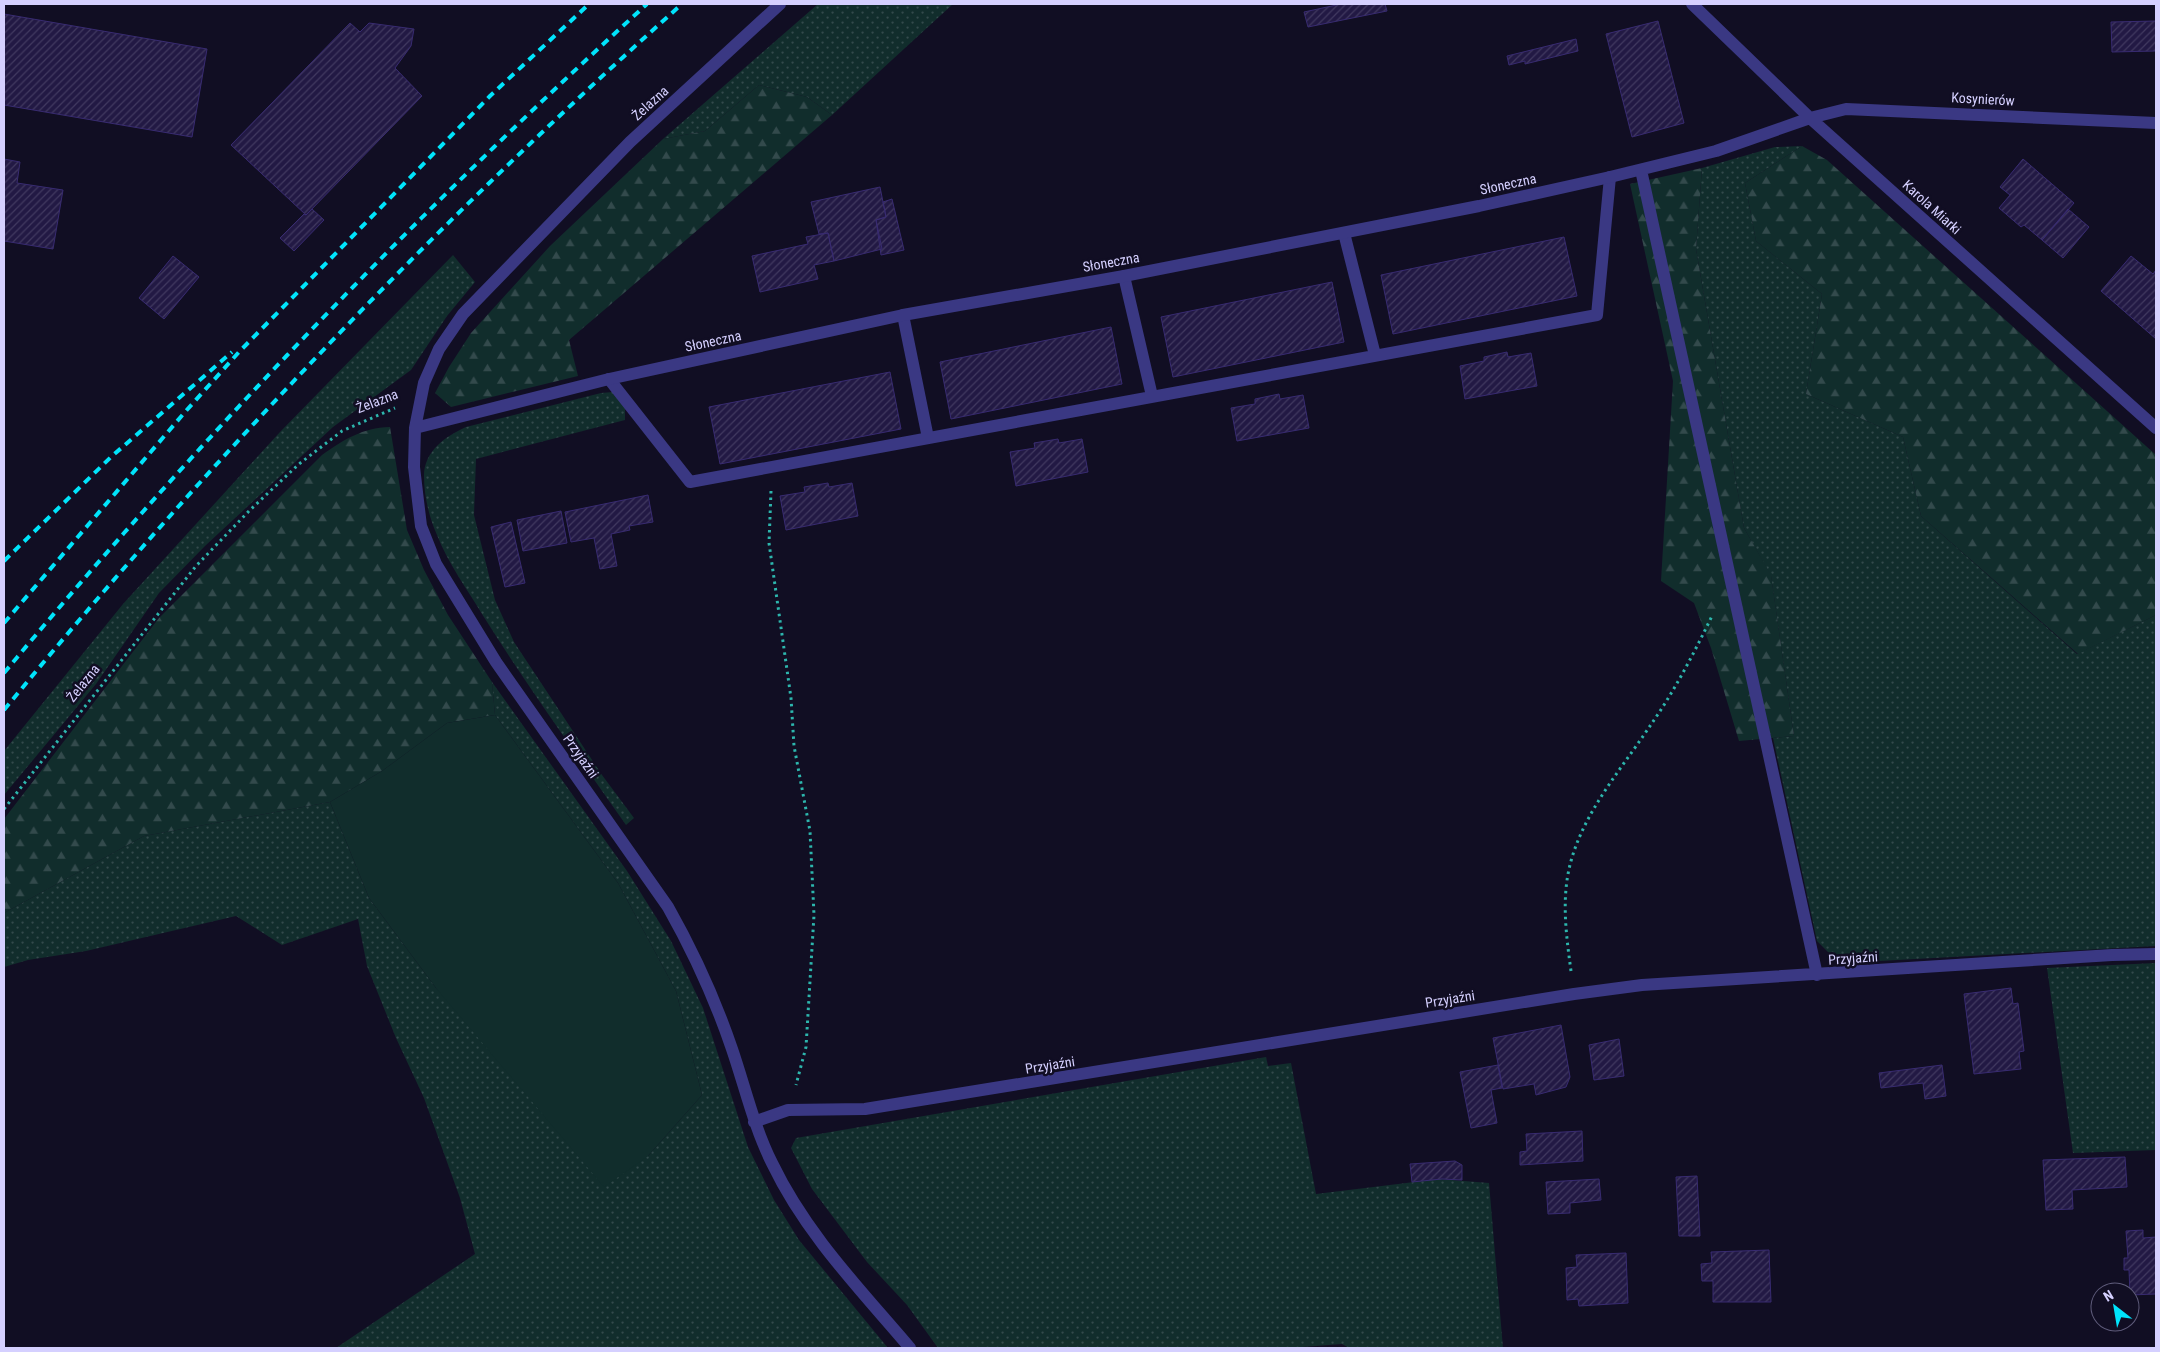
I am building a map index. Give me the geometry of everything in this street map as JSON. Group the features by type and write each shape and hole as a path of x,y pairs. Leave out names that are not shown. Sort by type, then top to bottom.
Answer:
{"street":[{"name":"Żelazna","path":"419,402 424,383 439,350 463,314 630,142 780,4"},
{"name":"Karola Miarki","path":"1692,4 1810,118 2156,428"},
{"name":"Kosynierów","path":"1810,118 1857,108 2156,123"},
{"name":"Słoneczna","path":"415,428 609,380 902,314 1124,276 1610,177 1716,151 1810,118"},
{"path":"1641,170 1729,582 1816,975"},
{"path":"609,380 690,482 1597,315 1610,177"},
{"path":"1344,232 1375,355"},
{"path":"1124,276 1152,396"},
{"path":"902,314 928,438"},
{"name":"Przyjaźni","path":"419,402 415,428 414,467 421,526 436,564 496,662 668,908 684,935 717,1004 754,1122 772,1165 812,1231 845,1275 910,1348"},
{"name":"Przyjaźni","path":"754,1122 788,1110 874,1108 1574,994 1642,985 2112,955 2156,954"}],"path":[{"name":"Żelazna","path":"4,809 196,566 250,510 299,464 342,431 391,408 419,402"},
{"path":"772,468 769,543 791,698 796,754 810,831 814,915 806,1047 788,1110"},
{"path":"1574,994 1565,925 1566,887 1574,853 1592,814 1654,721 1690,659 1729,582"}],"green space":[{"path":"818,4 953,4 832,115 807,97 759,85 705,131 663,139"},
{"path":"759,85 807,97 832,115 569,340 578,376 451,407 435,393 471,333 550,246 663,139 705,131"},
{"path":"1802,146 1745,183 1756,241 1822,294 1806,394 1903,437 1921,516 2077,654 2156,615 2156,946 1861,962 1832,956 1817,941 1773,738 1794,736 1771,576 1744,528 1696,249 1702,168 1775,147"},
{"path":"1802,146 1827,160 2156,455 2156,615 2078,654 1921,516 1903,437 1806,394 1822,294 1756,241 1745,183"},
{"path":"1702,168 1696,249 1744,528 1771,575 1794,736 1739,741 1711,648 1694,603 1661,581 1673,381 1630,184"},
{"path":"453,255 475,282 447,316 411,370 333,427 205,546 159,593 96,684 4,795 4,751 123,604 280,432"},
{"path":"613,392 625,406 625,420 476,459 474,515 495,600 514,642 602,775 634,818 626,825 517,668 452,566 441,545 432,521 427,506 424,484 425,467 432,452 444,440 466,427 601,393"},
{"path":"390,427 407,530 424,570 448,615 492,682 495,715 447,723 382,771 330,802 144,836 4,913 4,819 159,618 322,455 354,435"},
{"path":"492,682 627,871 671,941 703,1008 748,1147 774,1200 799,1240 888,1348 336,1348 475,1254 460,1198 424,1098 396,1038 367,966 358,919 282,945 236,916 86,951 28,960 4,967 4,913 144,836 330,802 369,898 436,988 648,1156 702,1095 676,991 618,883 495,715"},
{"path":"495,715 618,883 676,991 702,1095 648,1156 604,1187 436,988 369,898 330,802 382,771 447,723"},
{"path":"2156,963 2156,1150 2073,1153 2047,968"},
{"path":"1266,1057 1268,1066 1291,1063 1316,1194 1439,1179 1489,1183 1503,1348 1349,1348 1342,1344 1289,1348 938,1348 907,1305 867,1262 812,1189 791,1148 796,1138"}],"building":[{"path":"1341,4 1385,4 1387,11 1308,27 1304,12"},
{"path":"4,14 207,49 192,137 4,105"},
{"path":"1658,21 1684,123 1632,137 1606,34"},
{"path":"2156,21 2156,51 2112,52 2111,22"},
{"path":"350,23 360,32 369,23 414,29 411,46 395,68 422,96 306,215 231,145"},
{"path":"1576,39 1578,51 1525,64 1525,61 1509,65 1507,56"},
{"path":"4,159 20,162 17,183 63,190 53,249 4,241"},
{"path":"2023,159 2074,203 2042,240 2024,225 2021,227 1999,208 2010,195 2000,187"},
{"path":"880,187 886,217 876,220 882,249 834,261 828,233 819,234 811,202"},
{"path":"892,199 904,250 881,255 876,220 886,217 883,202"},
{"path":"312,209 324,220 294,251 280,238 304,214 306,215"},
{"path":"2068,209 2089,227 2063,258 2042,240"},
{"path":"828,233 834,261 814,265 818,279 760,292 752,256 808,244 806,237"},
{"path":"1564,237 1577,296 1393,334 1381,275"},
{"path":"173,256 199,277 164,319 139,298"},
{"path":"2131,256 2153,274 2156,270 2156,339 2101,291"},
{"path":"1332,282 1344,342 1173,377 1161,317"},
{"path":"1111,327 1122,384 951,419 940,362"},
{"path":"1507,352 1508,357 1531,353 1537,386 1465,399 1460,366 1484,361 1484,357"},
{"path":"890,372 901,429 720,464 709,407"},
{"path":"1279,394 1280,399 1303,395 1309,428 1237,441 1231,408 1255,404 1255,399"},
{"path":"1058,439 1059,443 1082,439 1088,472 1016,486 1010,452 1035,448 1034,443"},
{"path":"828,483 829,487 852,483 858,516 786,530 780,496 805,492 804,487"},
{"path":"648,495 653,522 629,526 630,530 611,534 617,566 600,569 594,538 571,542 565,512"},
{"path":"561,511 567,543 523,551 517,520"},
{"path":"511,522 525,583 505,587 491,527"},
{"path":"2011,988 2013,1004 2018,1003 2024,1051 2019,1052 2021,1069 1974,1074 1964,994"},
{"path":"1561,1025 1570,1077 1566,1087 1536,1095 1534,1084 1503,1089 1493,1038"},
{"path":"1619,1039 1624,1076 1594,1080 1589,1045"},
{"path":"1498,1065 1502,1088 1491,1090 1497,1123 1471,1128 1460,1072"},
{"path":"1942,1065 1946,1096 1925,1099 1923,1083 1881,1088 1879,1073"},
{"path":"1582,1131 1583,1161 1520,1165 1520,1152 1527,1151 1526,1134"},
{"path":"2125,1157 2127,1187 2072,1190 2073,1209 2046,1210 2043,1160"},
{"path":"1455,1161 1462,1165 1462,1180 1442,1179 1412,1182 1410,1164"},
{"path":"1697,1176 1700,1236 1679,1236 1676,1177"},
{"path":"1599,1179 1601,1200 1570,1203 1570,1213 1548,1214 1546,1182"},
{"path":"2143,1230 2143,1238 2156,1237 2156,1294 2140,1295 2140,1282 2129,1282 2129,1270 2124,1270 2124,1258 2128,1258 2126,1231"},
{"path":"1769,1250 1771,1302 1713,1302 1713,1281 1702,1281 1701,1264 1712,1263 1711,1252"},
{"path":"1626,1253 1628,1303 1579,1306 1578,1299 1567,1300 1566,1268 1577,1267 1576,1255"}],"railway":[{"path":"4,623 239,352 490,96 589,4"},
{"path":"4,673 156,497 314,327 478,163 647,4"},
{"path":"4,710 163,524 329,344 502,170 682,4"},
{"path":"4,561 111,457 232,352"}]}
